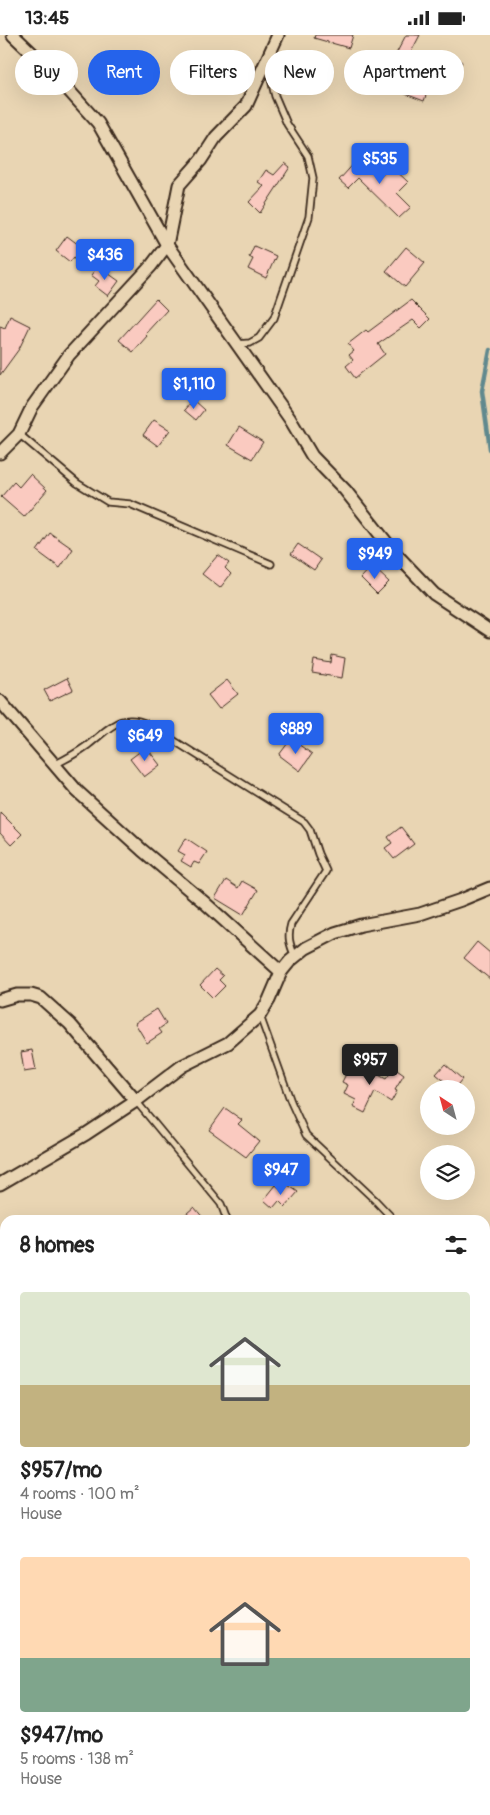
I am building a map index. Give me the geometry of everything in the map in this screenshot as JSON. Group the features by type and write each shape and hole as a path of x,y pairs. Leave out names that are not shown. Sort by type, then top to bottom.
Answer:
{"street":[{"path":"12,35 54,74 98,123 167,245 290,419 312,455 345,490 394,552 434,593 490,631"},
{"path":"271,50 278,35"},
{"path":"0,453 19,434 32,407 69,355 151,267 167,245 179,185 201,160 216,137 246,106 265,63"},
{"path":"0,701 54,765 85,798 142,850 205,903 280,972"},
{"path":"0,1184 86,1134 136,1101 182,1066 228,1043 260,1015 269,1000 280,972 306,948 335,933 361,925 420,914 490,888"},
{"path":"0,1000 17,995 31,995 41,998 70,1024 136,1101"}],"lane":[{"path":"238,344 250,343 259,338 274,318 309,217 313,178 308,156 287,124 275,95"},
{"path":"19,434 76,483 108,502 130,504 271,564"},
{"path":"54,765 75,754 105,730 123,721 136,719 149,725 304,822 310,830 326,871 291,924 288,932 295,957"},
{"path":"260,1015 291,1102 306,1135 389,1215"},
{"path":"136,1101 221,1204 225,1215"}],"building":[{"path":"315,35 353,35 349,48 314,38"},
{"path":"406,35 420,35 412,50 398,50"},
{"path":"408,95 426,95 424,101"},
{"path":"359,158 380,177 391,166 408,182 397,193 411,207 399,218 358,178 348,188 339,180"},
{"path":"285,163 290,167 260,213 249,202 264,186 258,182 266,170 274,175"},
{"path":"67,236 91,254 84,264 74,257 70,262 56,251"},
{"path":"254,246 276,256 266,278 248,269 253,259 249,257"},
{"path":"406,247 425,263 405,287 386,271"},
{"path":"98,266 119,281 108,296 95,286 99,281 91,275"},
{"path":"156,299 167,310 145,334 147,336 133,352 119,340"},
{"path":"411,300 430,319 421,328 413,320 378,344 385,354 355,378 346,366 353,360 349,355 354,351 348,344 366,330 368,332"},
{"path":"10,316 30,326 19,349 0,375 0,326 5,328"},
{"path":"193,400 204,410 196,420 184,410"},
{"path":"154,420 170,430 158,446 143,435"},
{"path":"239,427 263,442 252,459 228,445"},
{"path":"30,474 47,490 24,517 1,497 14,482 19,487"},
{"path":"50,533 73,549 60,568 37,551"},
{"path":"298,544 321,560 314,570 291,554"},
{"path":"218,555 229,563 225,568 231,574 220,588 202,574"},
{"path":"372,566 389,582 377,594 361,578"},
{"path":"332,655 345,658 342,678 312,673 314,660 331,663"},
{"path":"67,678 73,690 50,701 44,690"},
{"path":"227,680 238,694 219,709 208,695"},
{"path":"291,739 312,754 300,771 279,755"},
{"path":"146,747 160,765 144,777 130,759"},
{"path":"0,812 22,834 11,845 0,833"},
{"path":"401,827 414,844 394,859 385,848 392,843 388,837"},
{"path":"186,838 207,852 199,864 194,862 191,867 181,861 185,855 178,851"},
{"path":"226,880 238,888 242,881 258,890 243,915 215,898"},
{"path":"477,942 490,953 490,979 464,958"},
{"path":"215,969 223,976 219,980 225,986 213,998 200,985"},
{"path":"157,1009 166,1024 159,1029 162,1033 147,1043 135,1023"},
{"path":"32,1050 36,1070 24,1072 21,1052"},
{"path":"445,1064 462,1079 443,1080 436,1074"},
{"path":"360,1065 386,1079 394,1068 404,1075 395,1090 397,1091 391,1102 375,1092 365,1113 353,1107 356,1100 344,1094 348,1085 342,1082 348,1070 356,1074"},
{"path":"225,1108 242,1120 238,1124 259,1141 246,1157 209,1130"},
{"path":"276,1185 283,1191 288,1185 298,1192 285,1207 279,1201 273,1208 264,1200"},
{"path":"194,1207 201,1215 185,1215"}],"waterway":[{"path":"490,350 482,391 490,449"}]}
